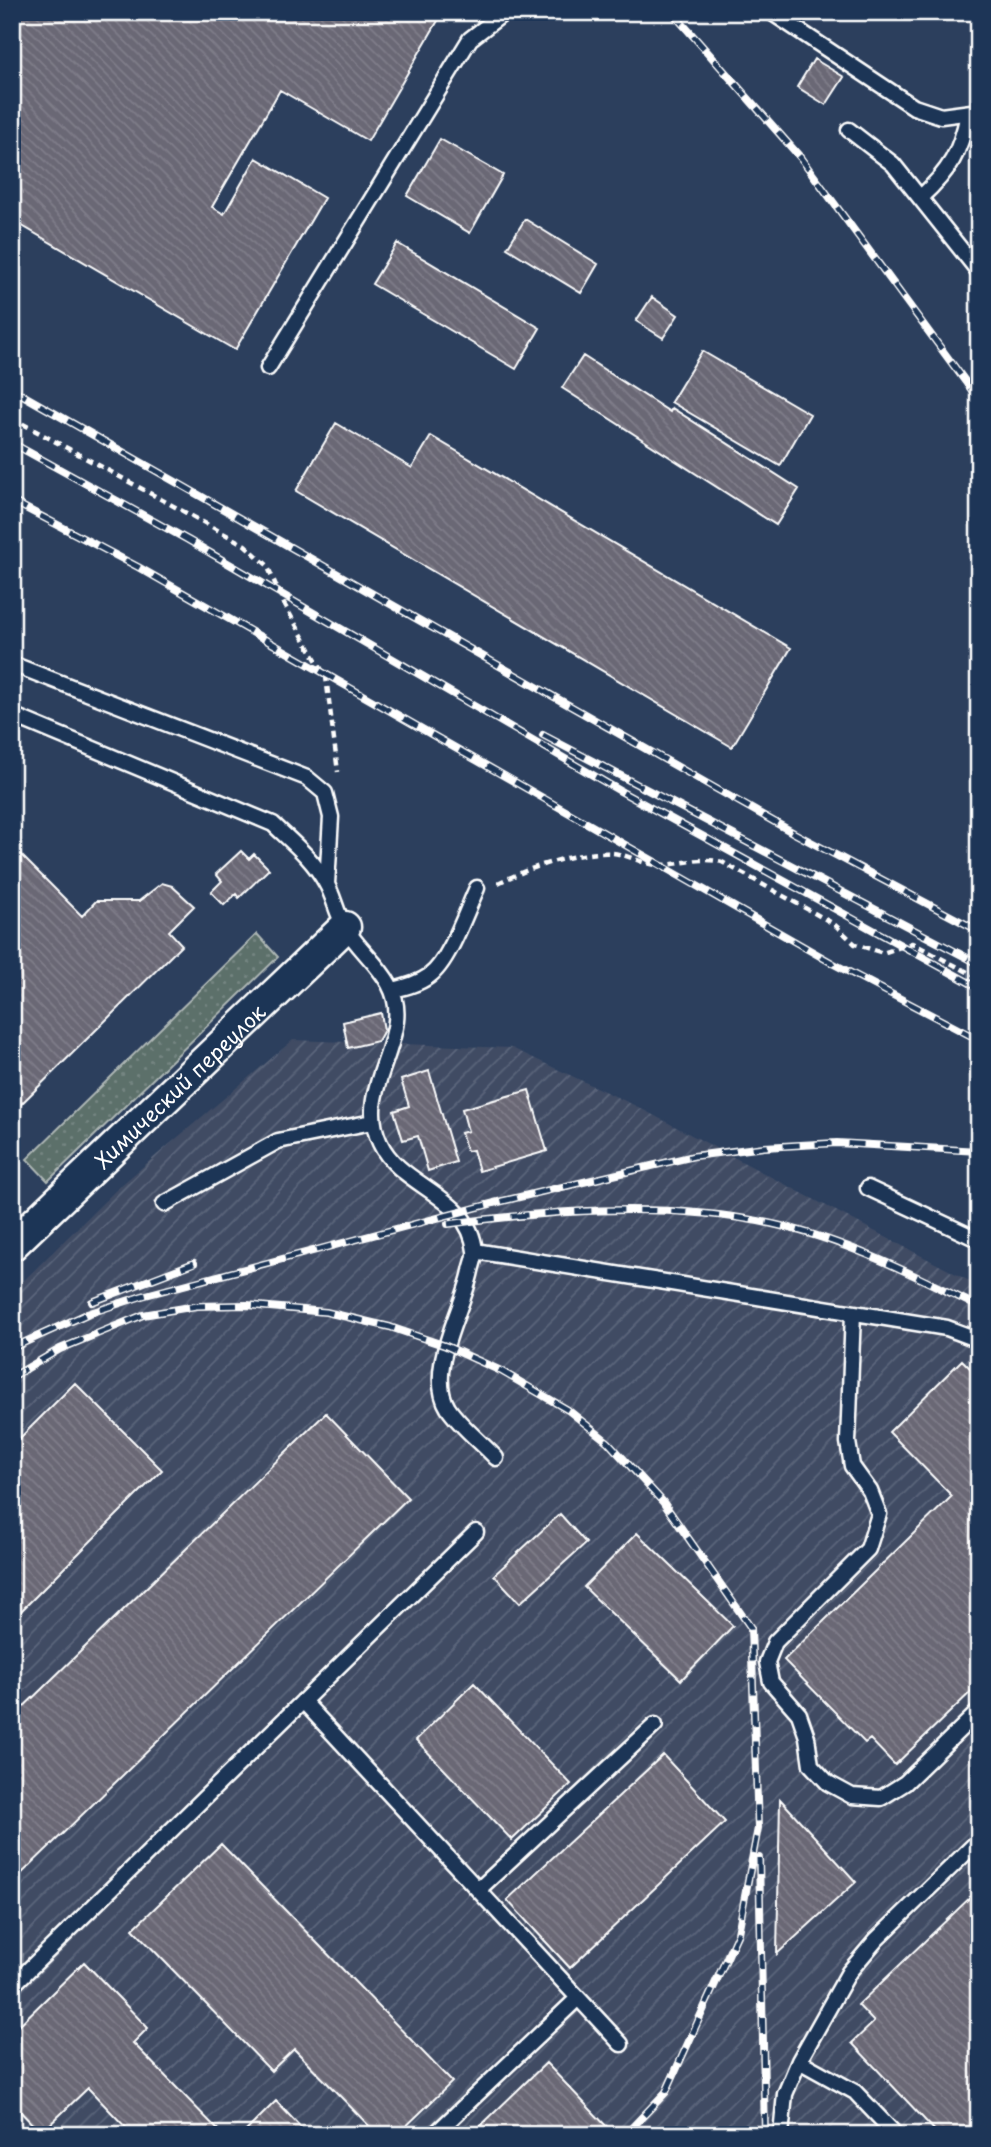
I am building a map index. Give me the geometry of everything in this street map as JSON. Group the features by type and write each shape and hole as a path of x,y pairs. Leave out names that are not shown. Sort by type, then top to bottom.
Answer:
{"street":[{"name":"Химический переулок","path":"12,1245 345,927"}],"lane":[{"path":"268,368 470,39 505,12"},
{"path":"771,12 914,107 941,116 974,112 961,147 944,176 921,197"},
{"path":"849,130 893,164 979,272"},
{"path":"12,664 307,778 325,793 331,817 327,884"},
{"path":"12,715 273,824 308,856 327,884 345,927 385,974 393,990 396,1020 373,1097 372,1122 381,1146 399,1169 437,1192 464,1222 475,1251 466,1296 446,1346 440,1375 448,1407 496,1458"},
{"path":"393,990 416,984 431,975 443,961 475,892"},
{"path":"164,1204 278,1141 372,1122"},
{"path":"868,1188 979,1240"},
{"path":"475,1251 947,1328 979,1340"},
{"path":"853,1313 848,1442 852,1466 870,1491 878,1514 867,1549 775,1642 767,1662 771,1682 799,1714 807,1737 811,1765 828,1783 852,1796 881,1798 905,1783 979,1711"},
{"path":"12,1986 476,1532"},
{"path":"303,1701 621,2045"},
{"path":"478,1890 654,1725"},
{"path":"781,2135 785,2094 827,2007 867,1950 979,1840"},
{"path":"434,2135 578,1998"},
{"path":"799,2061 825,2072 855,2092 896,2135"}],"path":[{"path":"12,418 245,545 267,565 284,604 326,677 337,740 339,789 331,817"},
{"path":"475,892 526,869 573,856 612,853 659,865 706,858 722,862 834,924 855,944 883,953 912,943 979,978"}],"shaded area":[{"path":"257,934 278,957 48,1181 27,1159"},
{"path":"293,1040 512,1048 636,1106 979,1286 979,2135 12,2135 12,1292 120,1186"}],"building":[{"path":"12,12 443,12 368,141 280,90 212,207 224,214 256,158 324,198 235,350 12,220"},
{"path":"814,59 844,77 826,105 797,87"},
{"path":"440,139 503,175 470,233 407,196"},
{"path":"525,219 598,264 581,293 507,248"},
{"path":"397,243 540,328 516,369 372,284"},
{"path":"652,297 678,315 663,338 636,321"},
{"path":"702,351 810,414 780,466 671,402"},
{"path":"583,356 670,412 672,408 799,489 776,525 562,388"},
{"path":"336,423 412,468 431,436 791,648 732,747 296,491"},
{"path":"12,846 82,916 96,901 139,901 162,883 172,886 194,906 169,931 182,945 12,1113"},
{"path":"241,851 249,859 254,854 269,869 239,898 236,894 224,905 211,892 222,881 216,874"},
{"path":"381,1013 384,1030 378,1041 348,1048 343,1022"},
{"path":"429,1071 456,1162 428,1171 418,1136 403,1140 394,1111 409,1106 401,1080"},
{"path":"529,1090 547,1151 479,1171 473,1150 467,1151 461,1133 468,1131 462,1109"},
{"path":"962,1360 979,1377 979,1684 895,1765 870,1739 865,1743 784,1660 952,1496 889,1432"},
{"path":"75,1383 162,1470 12,1620 12,1446"},
{"path":"326,1413 408,1498 14,1881 12,1718"},
{"path":"560,1514 586,1543 520,1603 494,1575"},
{"path":"637,1533 733,1626 681,1680 584,1587"},
{"path":"474,1683 571,1784 512,1840 416,1740"},
{"path":"663,1755 725,1822 570,1968 507,1900"},
{"path":"780,1799 856,1882 777,1954"},
{"path":"221,1844 452,2082 397,2135 378,2135 294,2049 271,2071 133,1929"},
{"path":"979,1889 979,2135 939,2135 852,2043 874,2022 858,2005"},
{"path":"84,1962 148,2028 133,2043 223,2135 133,2135 88,2088 41,2133 12,2103 12,2032"},
{"path":"546,2063 610,2130 604,2135 471,2135"},
{"path":"276,2101 308,2135 242,2135"}],"railway":[{"path":"672,12 800,157 979,400"},
{"path":"12,389 794,833 979,931"},
{"path":"12,443 188,540 622,792 979,988"},
{"path":"12,501 138,567 834,964 979,1040"},
{"path":"543,735 979,964"},
{"path":"12,1348 87,1314 142,1296 494,1203 694,1156 764,1147 837,1143 979,1151"},
{"path":"448,1224 612,1210 654,1210 736,1217 829,1240 880,1260 979,1307"},
{"path":"92,1302 194,1263"},
{"path":"12,1377 60,1349 143,1315 196,1306 247,1305 326,1312 390,1327 446,1346 501,1371 568,1410 608,1442 663,1502 751,1628 758,1828 738,1933 666,2092 625,2135"},
{"path":"759,1858 765,2135"}]}
